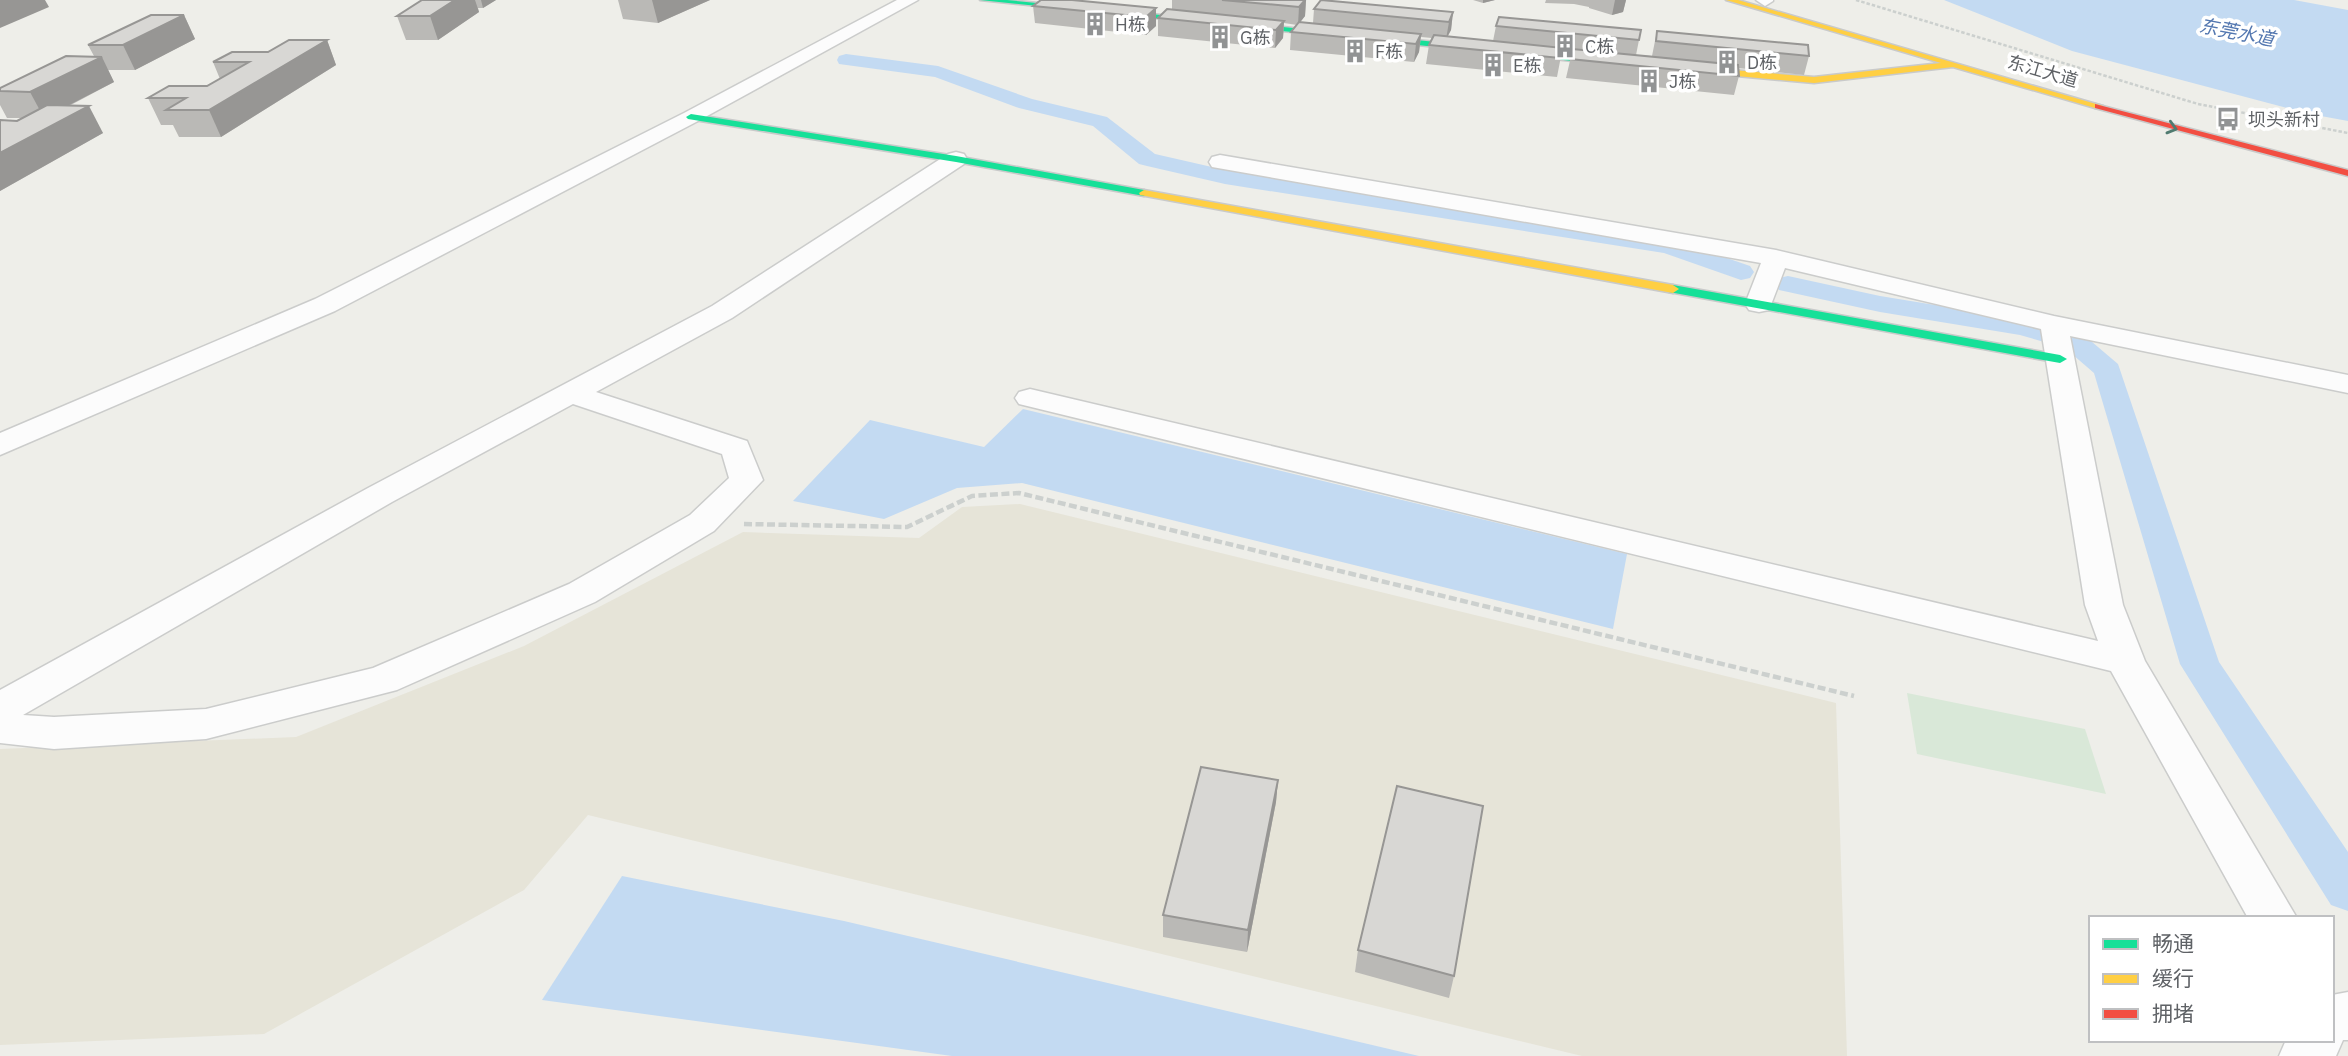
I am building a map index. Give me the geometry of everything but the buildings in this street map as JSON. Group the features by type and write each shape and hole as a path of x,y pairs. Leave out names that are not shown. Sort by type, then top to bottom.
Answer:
{"street":[{"path":"0,445 326,305 691,117 910,0"},
{"path":"984,0 1642,65"},
{"name":"东江大道","path":"1730,0 2190,133 2348,173"},
{"name":"东江大道","path":"1764,0 2096,94 2348,158"},
{"path":"1669,68 1815,80 1951,65"},
{"path":"691,117 956,159 1759,304 2057,342 2348,384"},
{"path":"0,709 380,495 722,312 956,159"},
{"path":"1220,162 1776,258 2057,342"},
{"path":"1759,304 1776,258"},
{"path":"2057,342 2104,605 2126,661 2272,916"},
{"path":"0,728 54,733 206,724 383,680 582,593 702,523 746,480 736,448 570,393"},
{"path":"1030,398 2126,661"}],"path":[{"path":"1856,0 2198,104 2348,133"},
{"path":"702,523 907,527 972,496 1018,493 1854,696"}],"shaded area":[{"path":"1020,504 1836,703 1847,1056 1582,1056 588,815 524,890 264,1034 0,1045 0,749 296,737 524,646 743,532 919,538 962,507"}],"green space":[{"path":"1907,693 2085,729 2106,794 1917,754"}],"water":[{"name":"东莞水道","path":"1944,0 2294,0 2348,10 2348,121 2310,114 2072,51"},
{"path":"1023,409 1627,554 1613,629 1022,483 957,488 884,519 793,501 870,420 984,447"},
{"path":"622,876 844,921 1419,1056 952,1056 542,1000"}],"waterway":[{"path":"846,60 938,72 1026,104 1100,121 1147,159 1225,177 1669,246 1741,272"},
{"path":"1788,284 1880,304 2023,327 2075,342 2108,370 2200,664 2348,891"}],"traffic: fast":[{"path":"984,0 1622,63"},
{"path":"691,117 956,159 1144,193"},
{"path":"1673,289 2060,359"}],"traffic: slow":[{"path":"1730,0 2098,106"},
{"path":"1685,69 1814,80 1951,65"},
{"path":"1144,193 1673,289"}],"traffic: jam":[{"path":"2098,106 2348,173"}],"place":[{"name":"H栋","path":"1095,24"},
{"name":"G栋","path":"1220,37"},
{"name":"C栋","path":"1565,46"},
{"name":"F栋","path":"1355,51"},
{"name":"D栋","path":"1727,62"},
{"name":"E栋","path":"1493,65"},
{"name":"J栋","path":"1649,81"},
{"name":"坝头新村","path":"2228,119"}]}
